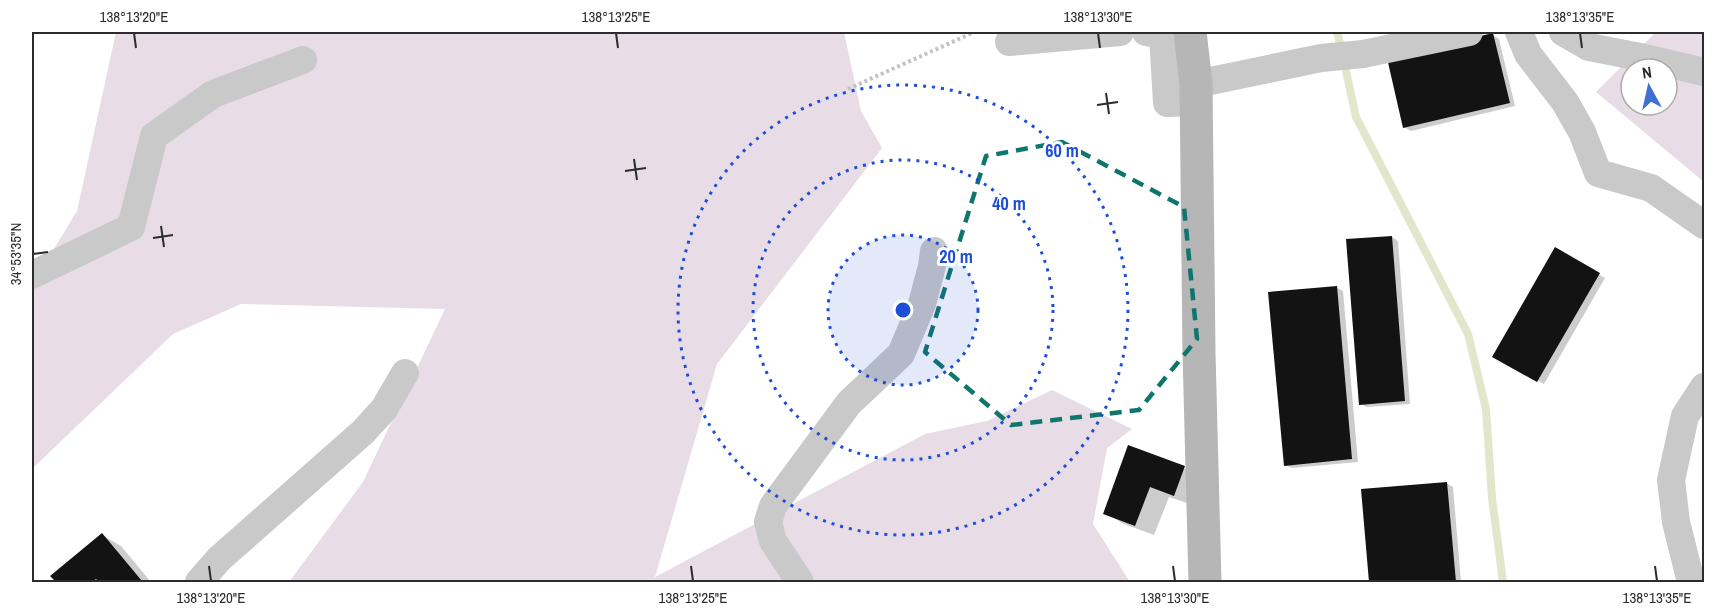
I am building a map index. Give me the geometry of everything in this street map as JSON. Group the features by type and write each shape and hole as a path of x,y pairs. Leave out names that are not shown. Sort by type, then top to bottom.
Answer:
{"street":[{"path":"1009,42 1120,32"},
{"path":"1146,32 1163,35 1167,103 1321,58 1363,54 1469,32"},
{"path":"1190,32 1196,93 1205,582"},
{"path":"1519,32 1528,54 1565,102 1598,173 1651,188 1704,225"},
{"path":"1563,32 1589,47 1704,72"},
{"path":"32,274 131,227 154,136 213,94 303,60"},
{"path":"800,582 773,541 768,522 773,506 849,403 901,354 922,303 934,250"},
{"path":"199,582 219,559 363,432 384,409 405,373"},
{"path":"1691,582 1676,522 1671,480 1685,416 1704,387"}],"path":[{"path":"848,89 970,34 970,32"}],"highlighted area":[{"path":"1062,142 1184,207 1197,339 1139,410 1011,425 925,352 986,156"}],"shaded area":[{"path":"116,32 844,32 861,111 882,148 717,364 655,577 925,434 987,421 1052,390 1132,429 1107,448 1093,524 1130,582 289,582 363,482 445,309 241,304 173,334 32,469 32,285 77,211"},
{"path":"1656,32 1704,32 1704,182 1626,117 1679,117 1679,57 1631,57"},
{"path":"1619,69 1619,111 1596,92"}],"building":[{"path":"1493,33 1510,103 1403,128 1387,58"},
{"path":"1392,236 1405,401 1359,405 1346,239"},
{"path":"1555,247 1600,273 1537,382 1492,357"},
{"path":"1337,286 1352,459 1284,466 1268,292"},
{"path":"1128,445 1185,466 1174,496 1150,487 1135,526 1103,514"},
{"path":"1447,482 1456,582 1369,582 1361,489"},
{"path":"102,533 142,581 99,582 96,579 92,582 56,582 50,576"}],"waterway":[{"path":"1337,32 1342,51"},
{"path":"1344,62 1356,117 1468,334 1486,409 1492,498 1503,582"}]}
